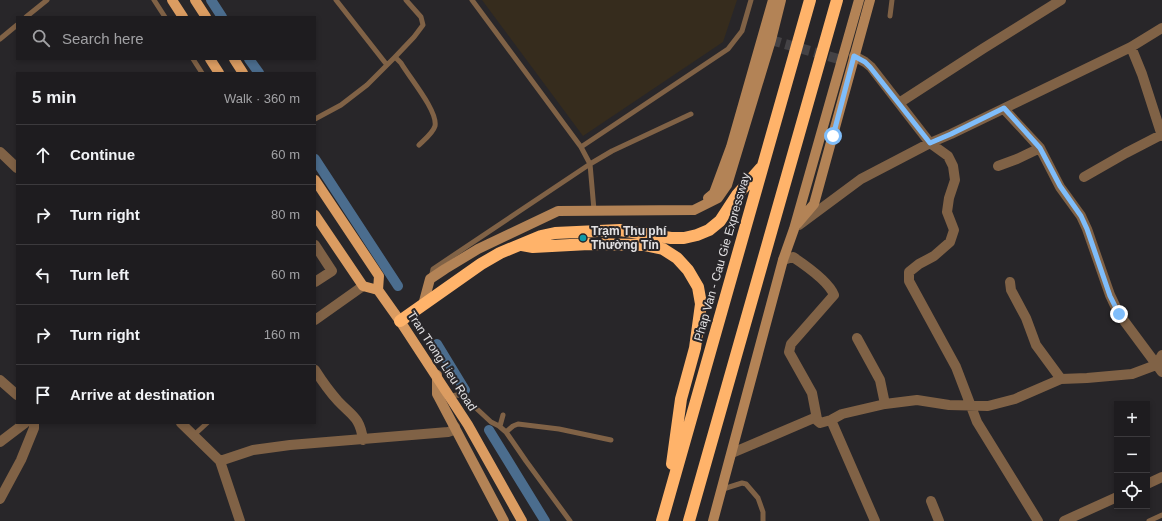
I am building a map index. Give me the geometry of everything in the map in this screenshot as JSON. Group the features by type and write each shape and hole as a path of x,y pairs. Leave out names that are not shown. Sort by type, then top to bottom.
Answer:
{"highway":[{"name":"Phap Van - Cau Gie Expressway","path":"662,521 810,0"},
{"path":"689,521 837,0"},
{"path":"400,321 481,264 500,253 541,236 555,233 620,230 671,238 697,236 709,230 720,221 737,195 763,166"},
{"path":"522,245 533,247 589,244 644,245 663,249 677,258 688,270 698,287 701,304 699,324 695,348 681,399 666,506"}],"main road":[{"path":"172,0 182,16"},
{"path":"195,0 205,16"},
{"path":"211,60 218,72"},
{"path":"235,60 243,72"},
{"name":"Tran Trong Lieu Road","path":"316,182 379,276 378,290 450,396 522,521"},
{"path":"316,215 364,286 378,290"}],"street":[{"path":"694,210 714,193 731,147 773,0"},
{"path":"423,305 430,279 478,249 558,210 694,210 718,198 727,185 771,40 781,0"},
{"path":"713,521 783,260 794,229 859,0"},
{"path":"794,229 814,204 870,0"},
{"path":"899,103 1061,0"},
{"path":"794,229 861,179 930,143 1131,47 1162,28"},
{"path":"1084,177 1126,152 1162,135 1142,74 1131,47"},
{"path":"854,56 865,62 870,67 930,143 948,156 953,166 956,180 948,198 947,212 954,230 950,242 934,256 919,264 909,272 909,281 956,367 977,422 1038,521"},
{"path":"1004,108 1040,148 1060,186 1081,216 1087,229 1110,296 1119,314 1159,368"},
{"path":"998,166 1017,160 1040,148"},
{"path":"0,152 16,167"},
{"path":"316,247 332,271 316,281"},
{"path":"783,260 794,257 828,286 834,295 791,344 789,352 812,393 817,419"},
{"path":"1010,282 1011,290 1026,318 1036,345 1061,379"},
{"path":"316,319 364,286"},
{"path":"857,338 880,380 885,404"},
{"path":"1159,368 1162,355"},
{"path":"732,453 814,418 820,422 831,420 842,414 885,404 917,400 949,405 988,406 1015,399 1061,379 1132,374 1159,368"},
{"path":"316,371 338,401 355,417 362,431 363,440"},
{"path":"436,375 437,394 504,521"},
{"path":"0,380 16,394"},
{"path":"831,420 875,521"},
{"path":"0,442 24,424"},
{"path":"0,499 22,460 34,428 34,424"},
{"path":"182,424 220,461 240,521"},
{"path":"220,461 253,450 290,445 451,432 455,427"},
{"path":"1150,483 1162,477"},
{"path":"1064,521 1114,498"},
{"path":"931,501 939,521"}],"lane":[{"path":"27,16 47,0"},
{"path":"154,0 164,16"},
{"path":"336,0 387,65"},
{"path":"316,118 341,105 367,85 414,37 423,25 421,17 406,0"},
{"path":"472,0 580,147 590,164 594,210"},
{"path":"580,147 728,50 742,31 751,0"},
{"path":"890,16 892,0"},
{"path":"0,38 16,26"},
{"path":"395,57 434,115 435,126 419,145"},
{"path":"194,60 201,72"},
{"path":"430,279 433,269 590,164 612,151 691,114"},
{"path":"450,396 463,396 491,422 506,432 570,521"},
{"path":"499,426 503,415"},
{"path":"194,434 206,424"},
{"path":"506,432 518,424 559,429 611,440"},
{"path":"723,488 742,483 746,484 758,498 763,512 763,521"},
{"path":"1149,521 1162,515"}],"shaded area":[{"path":"482,0 737,0 723,42 583,136"}],"waterway":[{"path":"211,0 221,16"},
{"path":"250,60 258,72"},
{"path":"316,161 398,286"},
{"path":"437,344 465,390"},
{"path":"489,430 545,521"}],"tunnel":[{"path":"771,40 842,60"}],"place":[{"name":"Trạm Thu phí Thường Tín","path":"583,238"}],"route":[{"path":"833,136 854,56 865,62 870,67 930,143 1004,108 1040,148 1060,186 1081,216 1087,229 1110,296 1119,314"}]}
